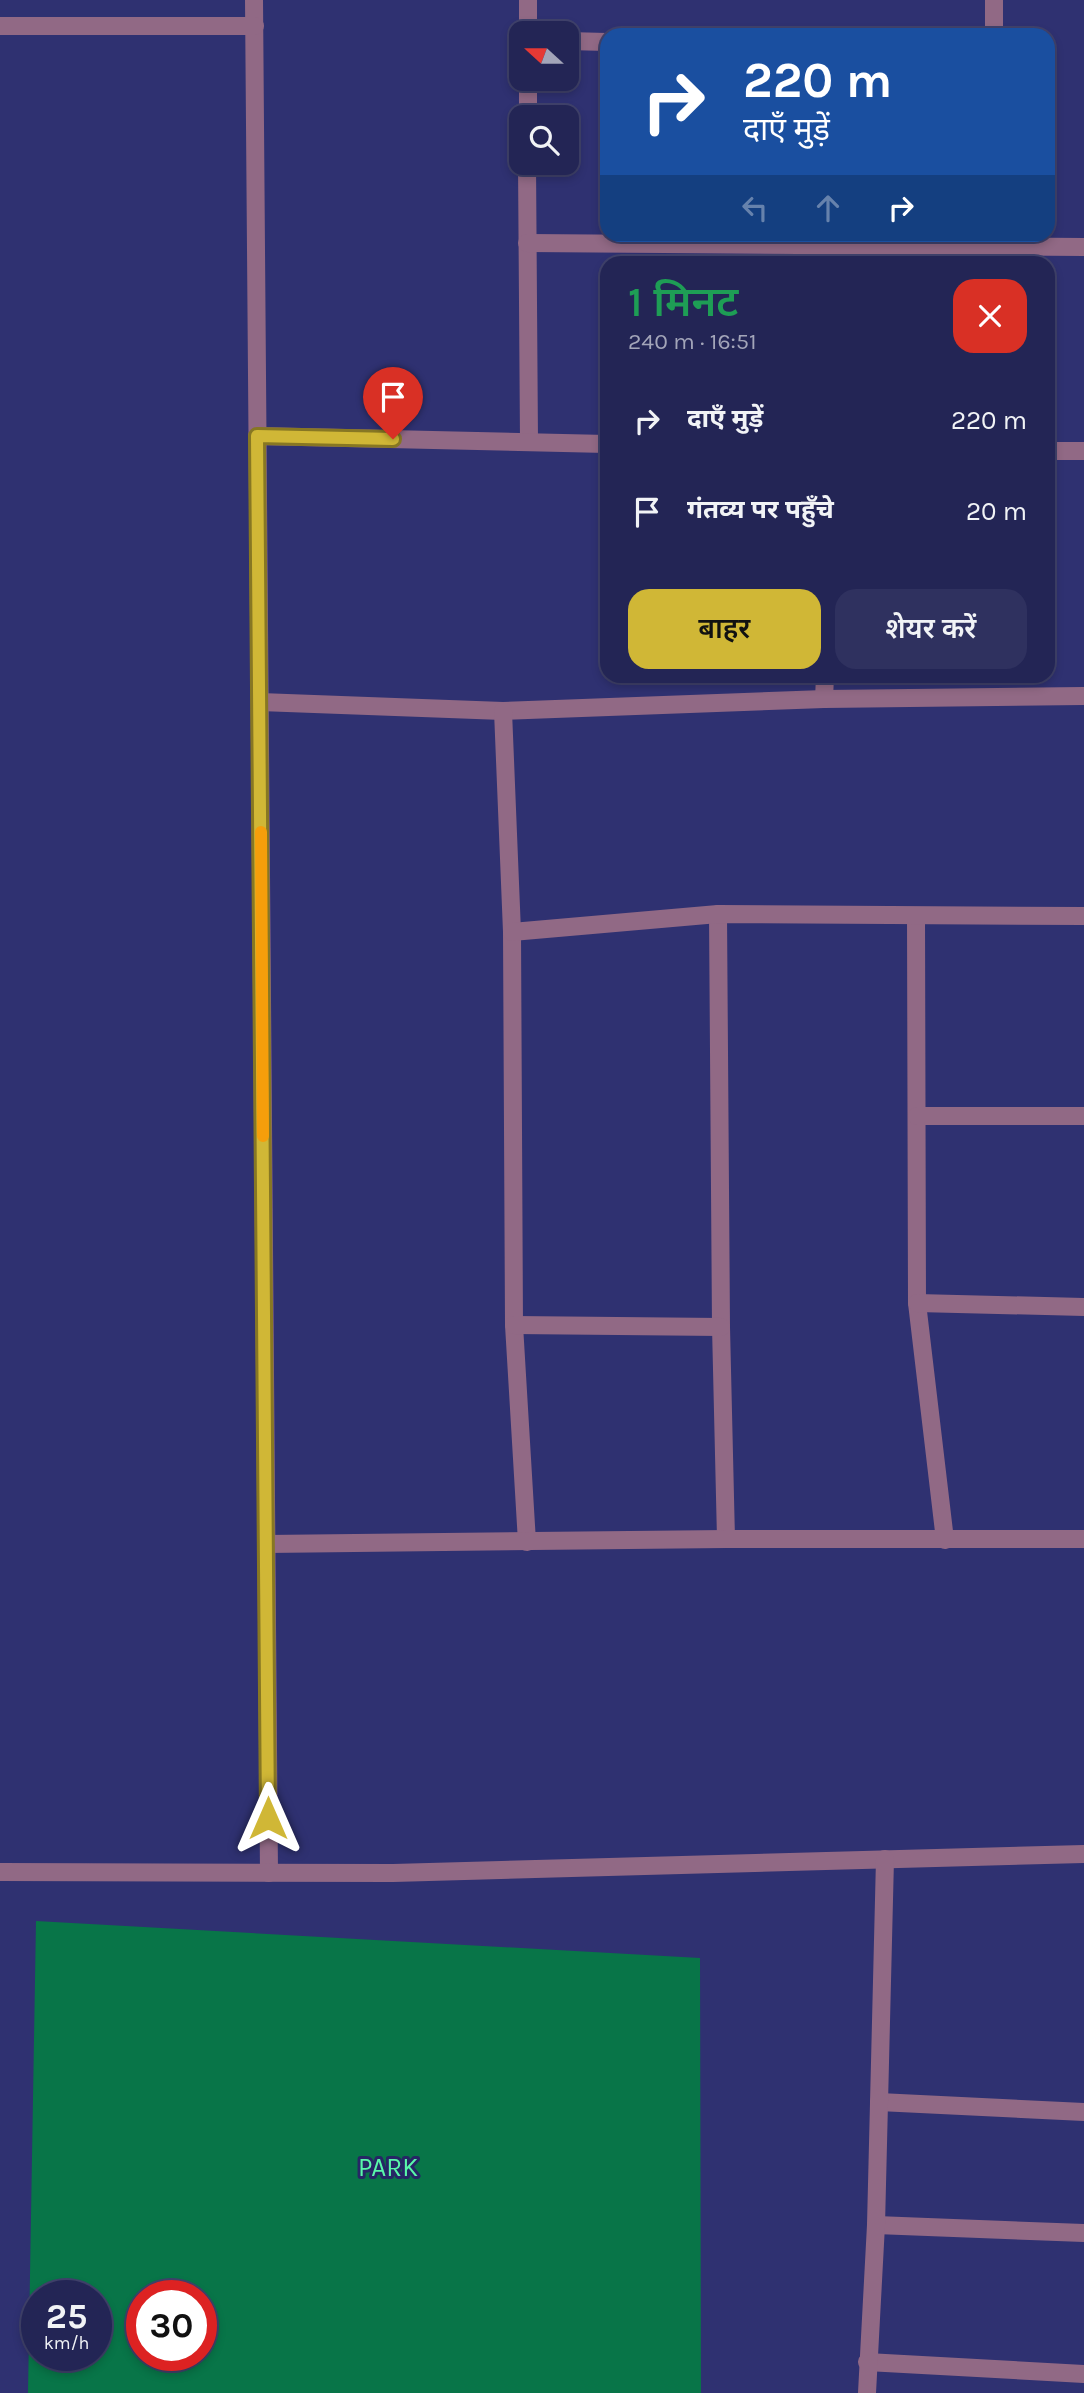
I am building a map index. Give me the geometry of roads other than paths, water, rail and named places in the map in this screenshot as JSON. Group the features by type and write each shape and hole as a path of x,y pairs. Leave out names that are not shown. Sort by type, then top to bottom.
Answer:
{"street":[{"path":"254,0 269,1872"},
{"path":"528,0 528,21"},
{"path":"994,0 994,28"},
{"path":"0,26 255,26"},
{"path":"579,41 600,42"},
{"path":"527,175 529,441"},
{"path":"527,243 762,242"},
{"path":"1011,242 1084,247"},
{"path":"257,436 600,444"},
{"path":"1055,451 1084,451"},
{"path":"824,699 825,683"},
{"path":"260,702 503,710 824,699 1084,696"},
{"path":"503,710 512,932 514,1325 527,1542"},
{"path":"512,932 718,914 1084,916"},
{"path":"718,914 721,1327 726,1539"},
{"path":"916,917 917,1303 945,1540"},
{"path":"917,1115 1084,1116"},
{"path":"917,1303 1084,1307"},
{"path":"514,1325 721,1327"},
{"path":"266,1544 726,1539 1084,1539"},
{"path":"0,1872 393,1873 1084,1854"},
{"path":"867,2393 876,2225 885,1858"},
{"path":"879,2102 1084,2112"},
{"path":"876,2225 1084,2233"},
{"path":"867,2362 1084,2374"}],"park label":[{"name":"PARK","path":"388,2167"}]}
